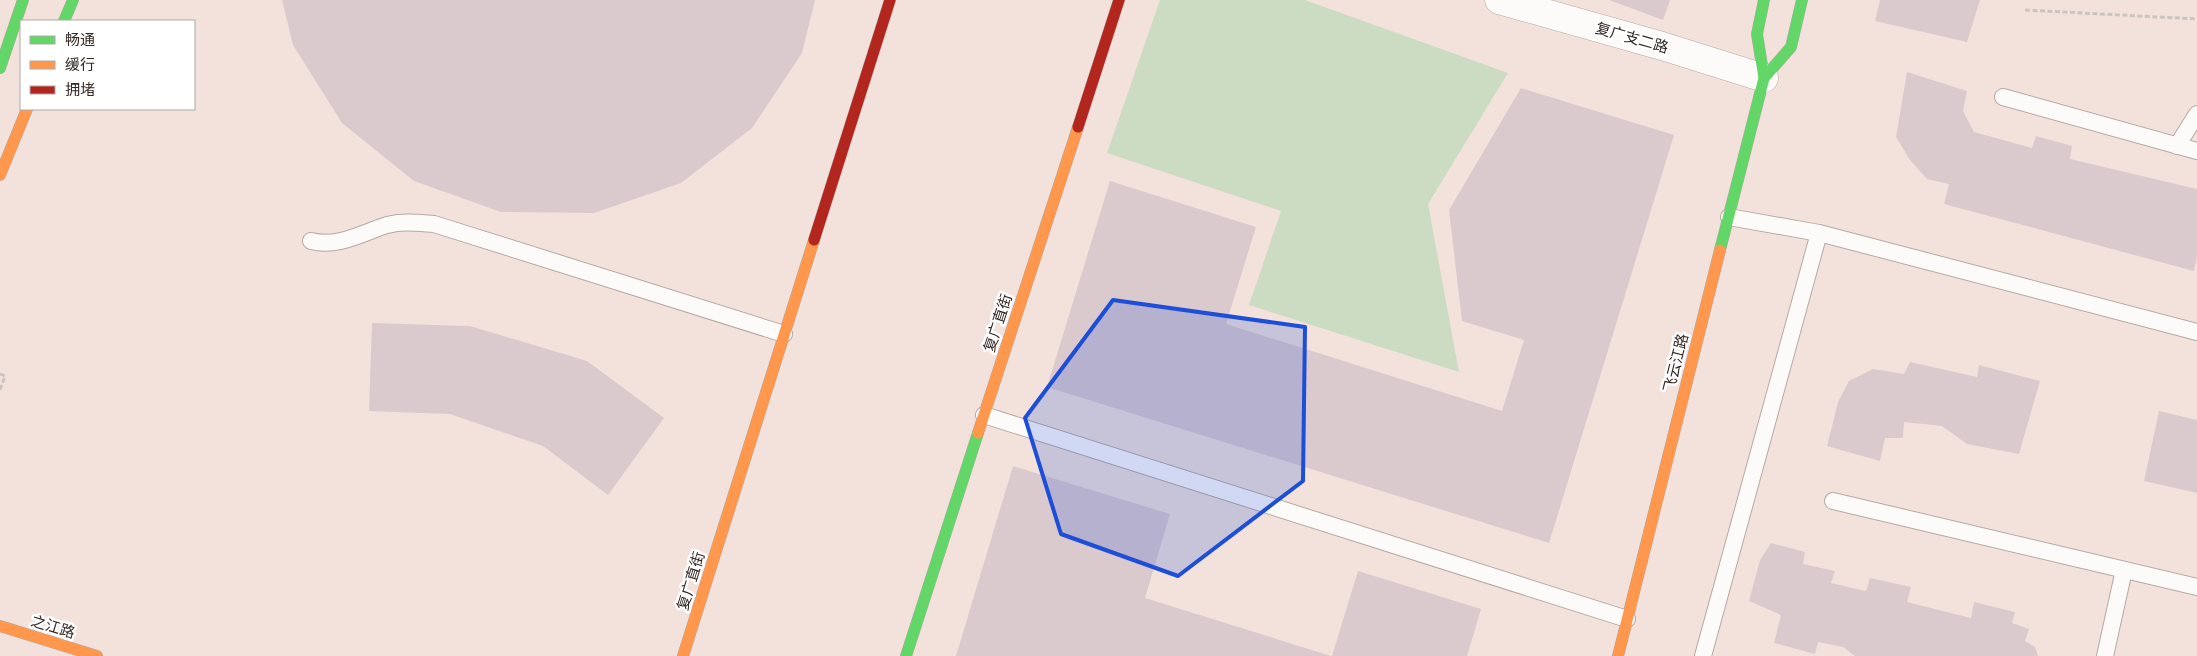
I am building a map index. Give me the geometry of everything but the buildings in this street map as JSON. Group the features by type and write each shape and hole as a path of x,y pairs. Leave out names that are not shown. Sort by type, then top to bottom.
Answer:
{"street":[{"path":"0,68 23,0"},
{"path":"64,20 73,0"},
{"name":"复广直街","path":"683,656 890,0"},
{"name":"复广直街","path":"906,656 1119,0"},
{"name":"复广支二路","path":"1499,0 1662,46 1764,78"},
{"name":"飞云江路","path":"1618,656 1764,78 1757,34 1764,0"},
{"name":"飞云江路","path":"1764,78 1791,47 1802,0"},
{"path":"0,175 28,110"},
{"name":"之江路","path":"0,626 97,656"}],"lane":[{"path":"2004,98 2197,151"},
{"path":"2177,146 2197,114"},
{"path":"1729,217 1820,233 2197,332"},
{"path":"311,241 320,244 335,243 388,225 409,222 434,224 784,334"},
{"path":"1703,656 1820,233"},
{"path":"984,415 1627,619"},
{"path":"1833,501 2197,587"},
{"path":"2105,656 2124,570"}],"path":[{"path":"2025,10 2197,19"},
{"path":"0,374 5,376 0,390"}],"highlighted area":[{"path":"1113,300 1305,327 1303,481 1178,576 1061,534 1025,418"}],"green space":[{"path":"1160,0 1305,0 1508,73 1428,204 1459,372 1249,305 1281,211 1107,153"}],"traffic: fast":[{"path":"0,68 23,0"},
{"path":"64,20 73,0"},
{"path":"1720,250 1764,78 1757,34 1764,0"},
{"path":"1764,78 1791,47 1802,0"},
{"path":"906,656 978,433"}],"traffic: slow":[{"path":"0,175 27,110"},
{"path":"978,433 1078,127"},
{"path":"683,656 814,240"},
{"path":"1618,656 1720,250"},
{"path":"0,626 97,656"}],"traffic: jam":[{"path":"814,240 890,0"},
{"path":"1078,127 1119,0"}]}
